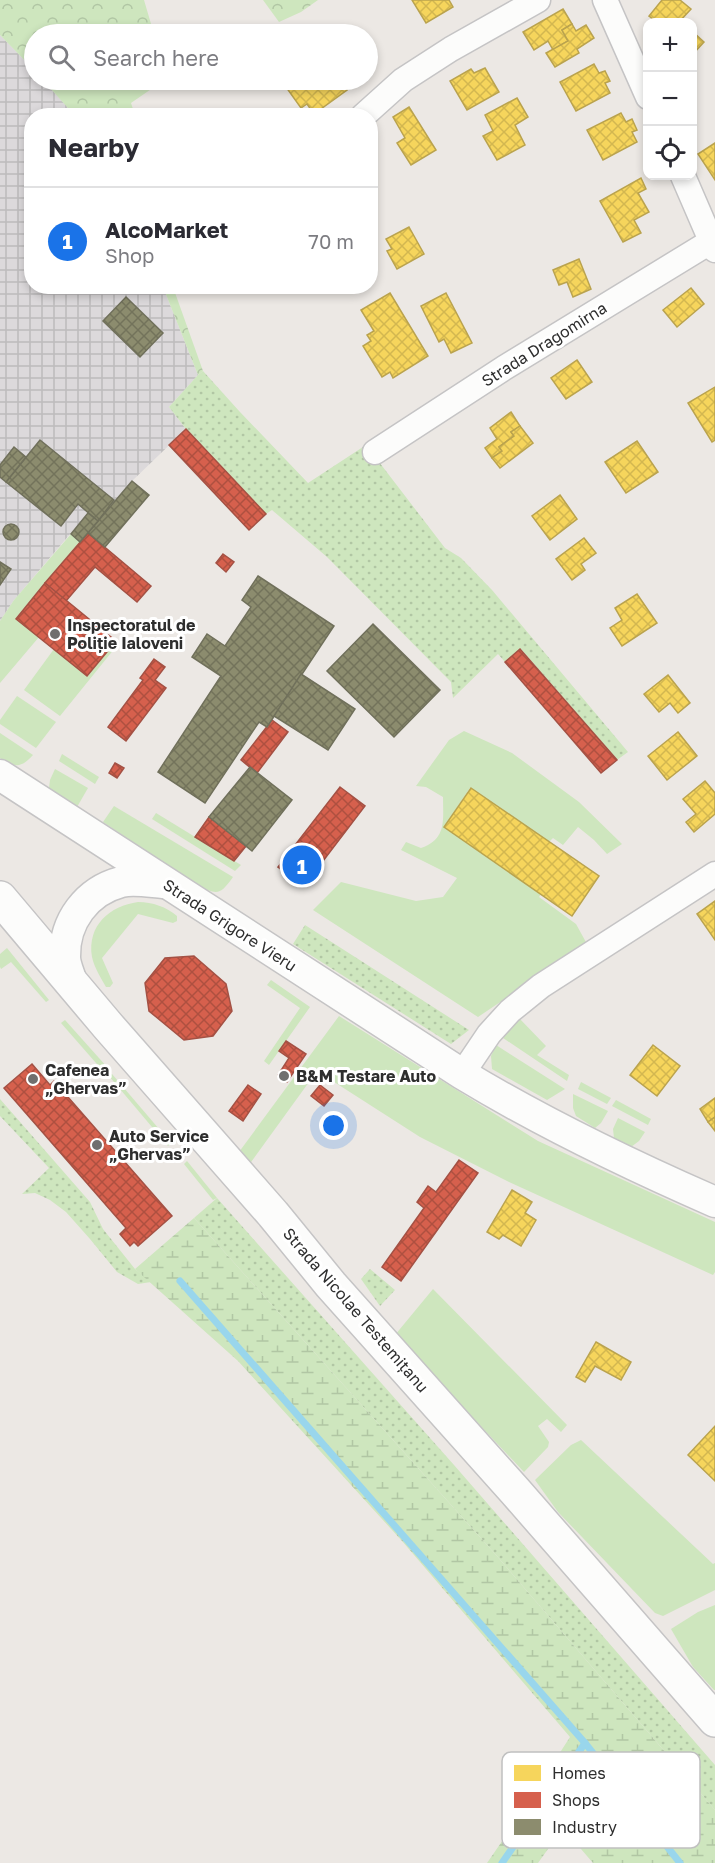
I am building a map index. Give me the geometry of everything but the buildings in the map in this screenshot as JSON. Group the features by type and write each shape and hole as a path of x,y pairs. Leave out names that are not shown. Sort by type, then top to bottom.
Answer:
{"main road":[{"name":"Strada Nicolae Testemițanu","path":"0,898 273,1214 331,1285 715,1720"}],"street":[{"path":"372,108 403,80 538,0"},
{"path":"605,0 643,86"},
{"path":"684,180 714,243"},
{"name":"Strada Dragomirna","path":"375,452 504,368 714,243"},
{"name":"Strada Grigore Vieru","path":"0,775 462,1074 519,1108 594,1146 715,1202"},
{"path":"462,1074 489,1034 510,1011 541,986 711,877"},
{"path":"72,984 65,958 67,932 79,908 99,891 123,881 165,883"}],"shaded area":[{"path":"0,35 24,60 24,90 52,90 69,108 24,108 24,294 166,294 198,375 169,407 186,429 132,481 98,521 88,513 14,600 0,621"}],"green space":[{"path":"0,0 144,0 151,24 24,24 24,60 0,35"},
{"path":"263,0 318,0 301,12 279,22"},
{"path":"52,90 150,90 131,103 133,108 68,108"},
{"path":"166,294 176,294 203,371 198,375"},
{"path":"203,371 308,483 366,445 445,548 461,558 492,590 628,752 617,760 521,649 505,662 498,654 453,698 451,682 327,557 272,510 266,514 186,429 169,407"},
{"path":"71,534 80,542 16,618 39,637 0,683 0,621 14,600"},
{"path":"116,641 119,643 60,716 24,690 54,649 87,676"},
{"path":"17,696 56,722 36,748 0,724 0,720"},
{"path":"464,731 512,753 579,802 622,844 607,854 578,827 563,845 553,838 549,842 470,788 444,827 541,894 539,897 576,924 587,944 478,1017 313,910 341,882 416,901 443,897 457,878 401,850 406,842 421,848 439,834 443,821 443,797 426,787 416,786 449,740"},
{"path":"0,733 33,755 24,763 17,765 0,758"},
{"path":"62,754 99,777 95,784 59,761"},
{"path":"55,769 88,788 77,807 49,788"},
{"path":"114,806 233,877 218,892 198,886 103,822"},
{"path":"156,813 241,865 235,871 152,819"},
{"path":"138,902 164,908 177,916 177,921 173,923 138,914 102,958 113,983 110,987 106,987 92,957 93,935 103,919 110,913"},
{"path":"305,925 469,1030 451,1044 293,944"},
{"path":"7,948 49,1000 46,1002 11,962 1,969 0,954"},
{"path":"271,980 310,1007 269,1065 264,1061 300,1008 267,985"},
{"path":"339,1016 538,1141 715,1222 715,1272 713,1275 509,1182 420,1137 317,1071 249,1165 239,1152"},
{"path":"519,1018 546,1046 537,1055 569,1075 567,1081 503,1038"},
{"path":"65,1020 107,1067 103,1071 61,1023"},
{"path":"496,1045 565,1089 547,1100 492,1069 491,1056"},
{"path":"112,1074 171,1143 168,1146 109,1076"},
{"path":"581,1082 611,1098 607,1104 578,1089"},
{"path":"573,1094 608,1111 595,1128 576,1116 573,1108"},
{"path":"0,1099 90,1202 103,1229 135,1269 151,1282 138,1284 117,1272 66,1212 50,1200 35,1193 22,1194 49,1168 0,1116"},
{"path":"616,1100 651,1119 648,1125 612,1106"},
{"path":"618,1118 645,1132 631,1147 614,1138 613,1129"},
{"path":"187,1161 217,1198 213,1200 184,1164"},
{"path":"217,1198 454,1465 715,1765 715,1810 700,1793 700,1752 665,1752 496,1555 194,1218"},
{"path":"194,1218 496,1555 665,1752 560,1752 570,1737 402,1541 238,1361 135,1269"},
{"path":"370,1269 395,1290 380,1306 361,1279"},
{"path":"433,1289 567,1425 561,1432 547,1419 538,1426 549,1442 548,1447 524,1472 395,1335"},
{"path":"581,1440 713,1564 715,1563 715,1590 663,1616 655,1613 558,1512 535,1480 571,1445"},
{"path":"715,1605 714,1690 693,1667 671,1629 698,1612"},
{"path":"700,1793 715,1810 715,1863 593,1863 580,1848 700,1848"},
{"path":"502,1841 502,1848 549,1848 538,1863 487,1863"}],"waterway":[{"path":"180,1281 592,1752"},
{"path":"579,1752 585,1743"},
{"path":"502,1863 512,1848"},
{"path":"668,1848 680,1863"}],"place":[{"name":"Inspectoratul de Poliție Ialoveni","path":"55,634"},
{"name":"AlcoMarket","path":"302,865"},
{"name":"B&M Testare Auto","path":"284,1076"},
{"name":"Cafenea „Ghervas”","path":"33,1079"},
{"name":"Auto Service „Ghervas”","path":"97,1145"}]}
